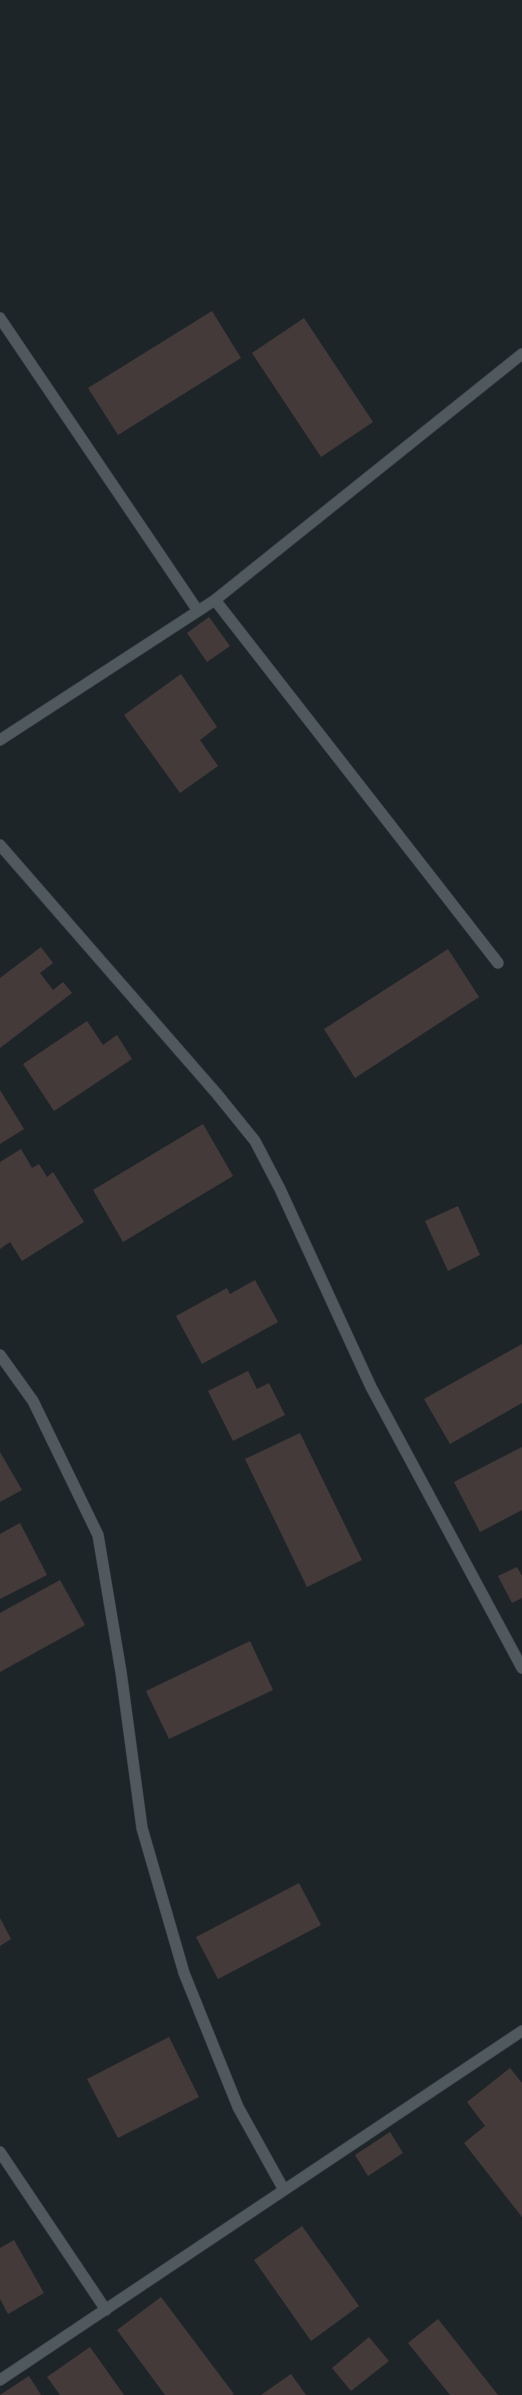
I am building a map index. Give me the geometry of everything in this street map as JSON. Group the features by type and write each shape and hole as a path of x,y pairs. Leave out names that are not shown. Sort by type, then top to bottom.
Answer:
{"street":[{"path":"0,318 198,611"},
{"path":"0,740 215,600 522,354"},
{"path":"215,600 498,963"},
{"path":"0,845 218,1094 255,1141 280,1189 371,1387 522,1668"},
{"path":"0,1355 33,1401 98,1534 121,1672 142,1828 184,1973 238,2107 284,2190"},
{"path":"0,2380 522,2031"},
{"path":"0,2152 106,2310"}],"building":[{"path":"212,311 241,358 118,435 88,388"},
{"path":"304,318 373,422 321,457 252,353"},
{"path":"209,617 230,646 207,662 187,633"},
{"path":"181,674 217,727 200,740 218,766 180,793 124,715"},
{"path":"41,947 53,963 40,973 53,990 63,982 72,993 0,1048 0,978"},
{"path":"448,949 479,997 355,1078 324,1029"},
{"path":"87,1021 103,1045 117,1035 132,1059 54,1111 23,1064"},
{"path":"0,1090 24,1129 0,1144"},
{"path":"203,1124 233,1176 123,1242 93,1190"},
{"path":"21,1149 32,1168 39,1164 47,1177 53,1172 84,1222 22,1261 10,1242 0,1249 0,1162"},
{"path":"458,1206 480,1255 448,1271 425,1221"},
{"path":"255,1280 278,1322 202,1364 176,1316 227,1288 230,1294"},
{"path":"522,1344 522,1403 450,1444 424,1399"},
{"path":"248,1371 257,1389 269,1383 285,1415 233,1441 208,1391"},
{"path":"300,1433 362,1560 307,1587 245,1459"},
{"path":"522,1447 522,1510 480,1532 454,1482"},
{"path":"0,1452 22,1490 0,1502"},
{"path":"20,1523 47,1575 0,1599 0,1534"},
{"path":"517,1567 522,1576 522,1598 512,1603 498,1576"},
{"path":"60,1580 85,1625 0,1672 0,1613"},
{"path":"250,1641 273,1690 169,1739 146,1691"},
{"path":"299,1883 321,1925 218,1979 196,1937"},
{"path":"0,1918 11,1939 0,1946"},
{"path":"169,2037 199,2097 118,2138 87,2079"},
{"path":"510,2068 522,2083 522,2217 464,2143 485,2126 467,2102"},
{"path":"390,2132 403,2153 368,2176 355,2155"},
{"path":"302,2226 359,2306 311,2341 254,2260"},
{"path":"14,2240 44,2293 8,2314 0,2299 0,2248"},
{"path":"161,2297 234,2394 165,2395 117,2330"},
{"path":"438,2319 498,2395 450,2395 408,2343"},
{"path":"369,2337 389,2361 351,2391 332,2368"},
{"path":"90,2347 124,2395 60,2395 47,2377"},
{"path":"291,2374 306,2395 261,2395"},
{"path":"29,2376 41,2395 0,2395"}]}
